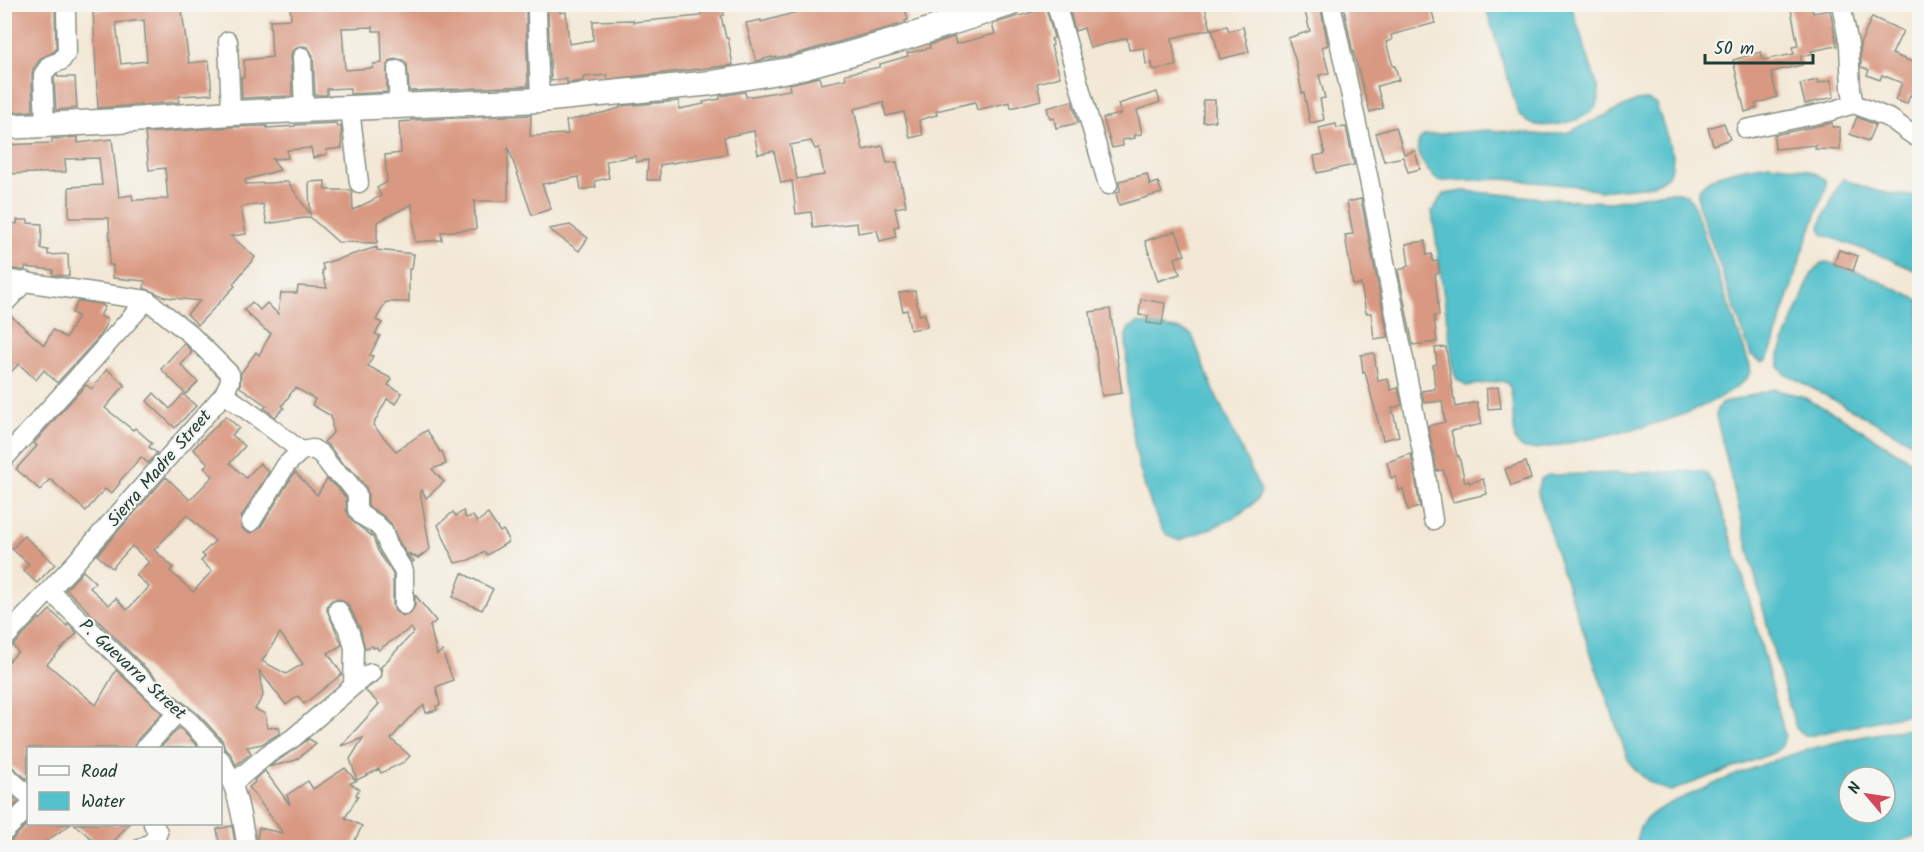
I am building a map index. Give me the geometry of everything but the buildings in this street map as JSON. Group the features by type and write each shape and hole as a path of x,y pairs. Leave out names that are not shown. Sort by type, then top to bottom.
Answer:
{"street":[{"path":"4,127 118,122 231,113 540,100 712,83 795,69 895,41 1010,4"},
{"path":"1056,4 1108,185"},
{"path":"1331,4 1370,180 1433,520"},
{"path":"1841,4 1849,45 1854,104"},
{"path":"45,124 43,75 50,65 61,61 67,52 66,13"},
{"path":"537,13 540,100"},
{"path":"228,41 231,113"},
{"path":"302,57 304,111"},
{"path":"397,70 399,107"},
{"path":"1746,129 1828,112 1854,104 1891,119 1914,136"},
{"path":"350,109 359,183"},
{"path":"4,279 147,300"},
{"path":"4,304 26,281"},
{"path":"4,459 147,300"},
{"name":"Sierra Madre Street","path":"4,639 50,591 224,394 230,381 230,374 190,334 147,300"},
{"path":"224,394 302,452"},
{"path":"251,522 286,465 302,452 313,449 321,454 357,494 357,509 361,515 383,531 388,545 404,571 404,605"},
{"name":"P. Guevarra Street","path":"50,591 177,713 190,722 213,747"},
{"path":"338,610 350,633 354,648 353,687"},
{"path":"232,784 268,754 293,738 371,673"},
{"path":"146,747 177,713"},
{"path":"222,763 232,784 247,848"},
{"path":"4,774 27,794"},
{"path":"4,832 27,809"},
{"path":"141,848 157,837 158,832 154,825"}],"water":[{"path":"1485,5 1571,5 1598,88 1599,100 1594,109 1578,119 1557,125 1530,123 1521,116"},
{"path":"1647,100 1656,104 1673,155 1672,167 1668,175 1661,181 1642,187 1599,191 1578,186 1503,179 1438,181 1424,165 1418,151 1420,139 1426,135 1489,130 1546,135 1569,132 1637,101"},
{"path":"1769,164 1800,168 1814,173 1826,181 1826,188 1771,351 1767,360 1762,362 1751,355 1698,204 1698,197 1702,186 1716,176 1734,170"},
{"path":"1845,179 1881,192 1919,196 1919,272 1824,235 1820,228 1821,223 1839,184"},
{"path":"1464,191 1611,202 1664,192 1680,192 1687,195 1693,203 1750,366 1748,377 1714,400 1659,423 1552,446 1522,448 1515,440 1511,389 1507,383 1502,381 1466,386 1456,379 1454,371 1432,211 1444,194"},
{"path":"1827,262 1866,275 1919,300 1919,446 1784,373 1779,367 1779,355 1811,275 1821,263"},
{"path":"1138,323 1182,330 1192,335 1213,389 1261,491 1256,500 1238,515 1180,540 1169,536 1159,523 1145,486 1134,444 1127,379 1126,335 1129,328"},
{"path":"1773,389 1801,396 1841,417 1919,466 1919,712 1808,736 1796,728 1775,657 1716,416 1721,404"},
{"path":"1699,471 1707,474 1714,485 1744,580 1785,736 1776,752 1671,791 1647,780 1629,762 1561,568 1538,493 1538,486 1541,479 1549,475"},
{"path":"1919,728 1919,835 1880,848 1637,848 1636,846 1638,832 1647,818 1674,801 1778,759 1861,737"}]}
